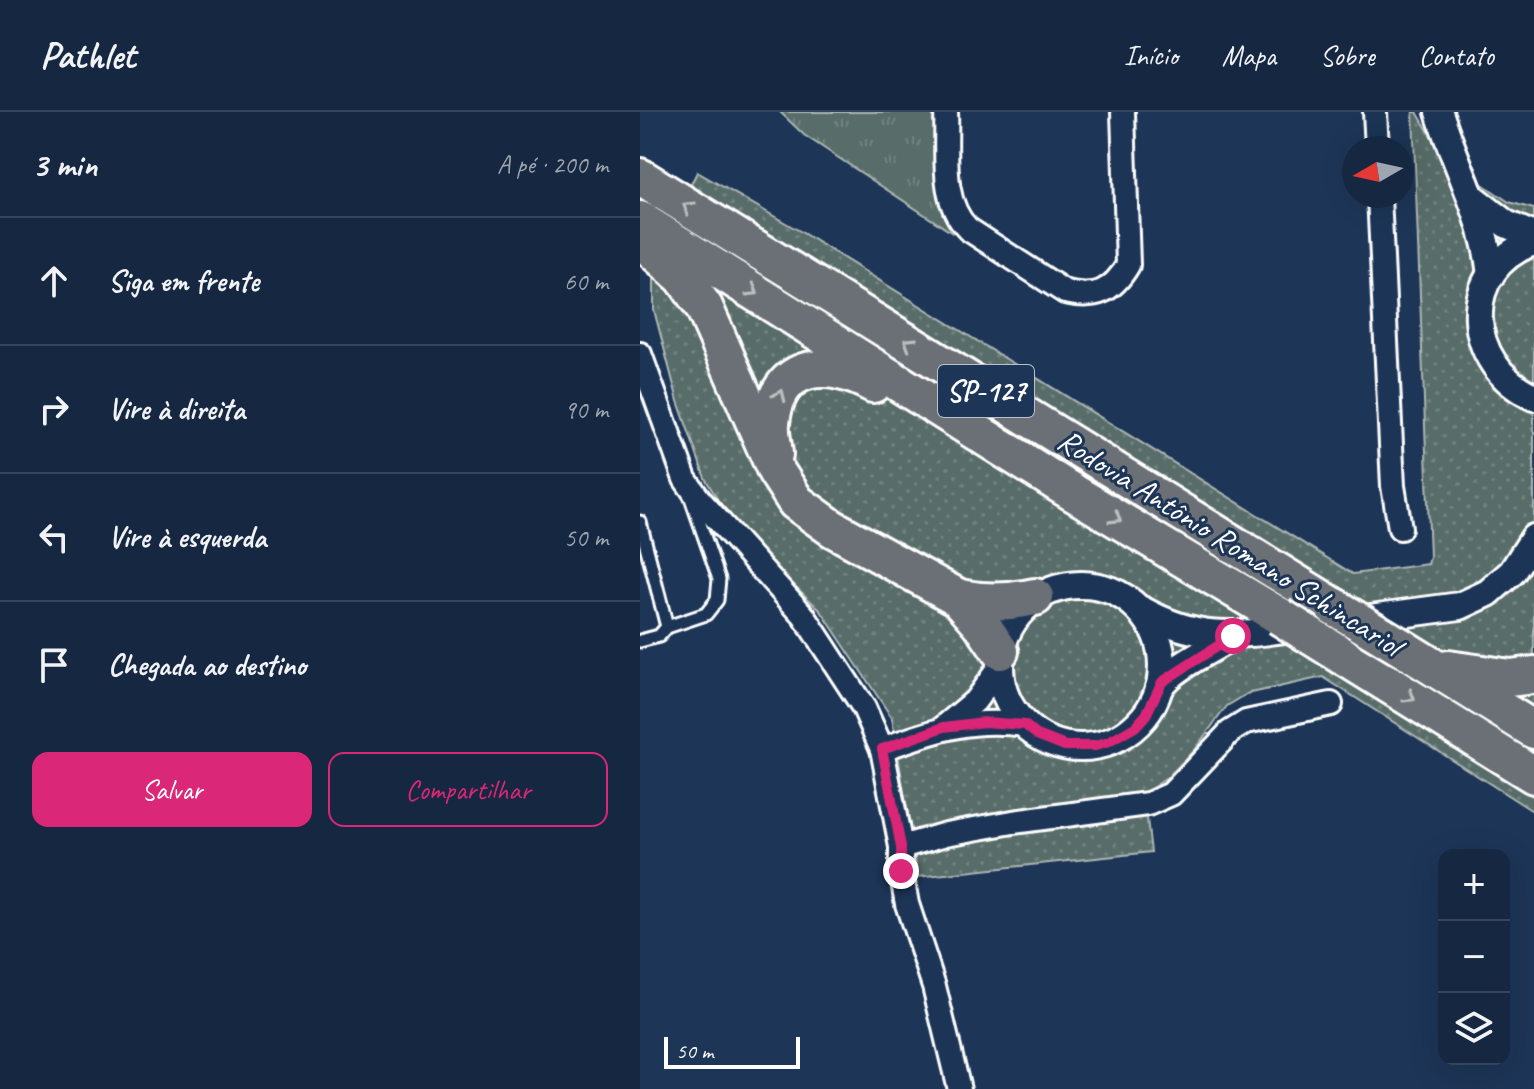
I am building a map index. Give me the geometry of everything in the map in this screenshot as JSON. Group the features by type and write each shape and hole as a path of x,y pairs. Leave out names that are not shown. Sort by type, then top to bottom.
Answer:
{"highway":[{"name":"Rodovia Antônio Romano Schincariol","path":"640,177 1534,730"},
{"name":"Rodovia Antônio Romano Schincariol","path":"640,220 1064,487 1534,775"},
{"path":"640,239 683,277 704,307 776,471 796,502 811,515 959,598 981,623 1000,659"},
{"path":"776,471 770,425 776,400 785,383 801,372 826,368 854,374 1064,487"},
{"path":"959,598 1014,602 1035,597"},
{"path":"1433,667 1499,677 1534,675"}],"street":[{"path":"946,112 949,199 957,219 1065,292 1083,296 1101,292 1118,283 1128,265 1123,112"},
{"path":"1375,112 1376,136"},
{"path":"1439,112 1456,164 1474,199 1491,275"},
{"path":"1474,199 1506,224 1534,236"},
{"path":"1380,208 1393,486 1400,528"},
{"path":"1529,400 1495,368 1481,339 1480,306 1491,275 1514,252 1534,242"},
{"path":"640,354 685,479 699,499 804,616 864,708 882,749 901,847 901,871 907,904 934,986 959,1089"},
{"path":"944,727 975,701 1000,659 1012,621 1035,597 1058,587 1082,584 1113,590 1140,609 1184,629 1233,636 1460,606 1488,593 1512,572 1534,538"},
{"path":"1140,609 1160,646 1159,688"},
{"path":"1000,659 1007,700 1025,725 1037,735 1065,746 1095,746 1123,736 1135,727 1154,702 1162,682 1233,636"},
{"path":"901,847 946,834 1013,822 1148,804 1171,794 1230,732 1246,722 1331,704"},
{"path":"882,749 944,727 984,722 1025,725"}],"lane":[{"path":"640,641 659,636 667,627 706,614 717,600 719,579 685,479"},
{"path":"640,522 667,627"}],"green space":[{"path":"780,112 935,112 941,200 951,232 804,135"},
{"path":"1413,112 1417,112 1444,158 1509,202 1534,209 1534,812 1323,677 1247,694 1227,706 1194,750 1167,778 1144,793 1151,852 918,877 892,718 821,611 734,527 705,478 678,401 654,310 654,261 697,172 798,230 1353,574 1428,564 1430,557"}],"route":[{"path":"901,871 901,847 882,749 944,727 984,722 1025,725 1037,735 1065,746 1095,746 1109,742 1123,736 1146,715 1162,682 1233,636"}]}
